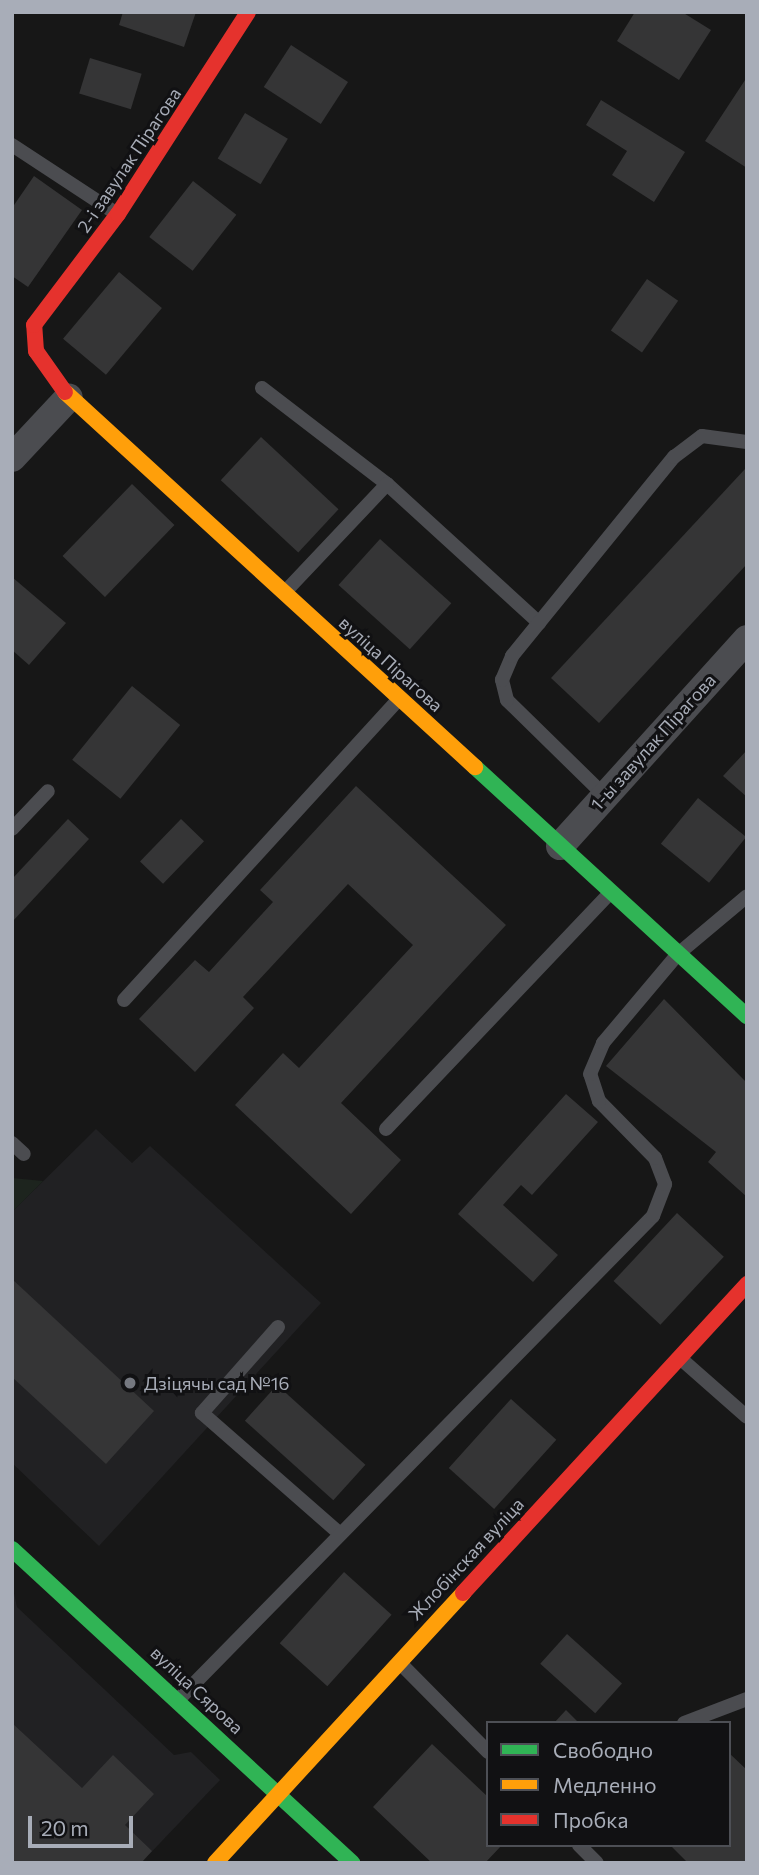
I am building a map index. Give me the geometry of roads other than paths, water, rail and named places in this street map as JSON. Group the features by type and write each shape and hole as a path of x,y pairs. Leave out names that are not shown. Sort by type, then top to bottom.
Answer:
{"street":[{"name":"2-і завулак Пірагова","path":"34,325 118,214 248,12"},
{"name":"вуліца Пірагова","path":"34,325 36,351 69,397 401,697 609,894 747,1016"},
{"path":"12,458 69,397"},
{"name":"1-ы завулак Пірагова","path":"559,846 747,639"},
{"name":"Жлобінская вуліца","path":"215,1863 398,1660 747,1284"},
{"name":"вуліца Сярова","path":"12,1549 179,1699 352,1863"}],"lane":[{"path":"12,145 118,214"},
{"path":"262,388 387,484 538,623"},
{"path":"605,796 507,700 502,680 512,656 674,457 702,436 747,442"},
{"path":"284,594 387,484"},
{"path":"124,1000 401,697"},
{"path":"12,828 48,791"},
{"path":"386,1129 609,894"},
{"path":"179,1699 653,1216 665,1184 655,1158 600,1101 590,1074 603,1043 678,954 747,896"},
{"path":"12,1143 24,1154"},
{"path":"278,1327 202,1413 340,1534"},
{"path":"679,1357 747,1417"},
{"path":"398,1660 486,1750"},
{"path":"689,1721 747,1699"},
{"path":"581,1847 597,1863"}],"place":[{"name":"Дзіцячы сад №16","path":"130,1383"}]}
